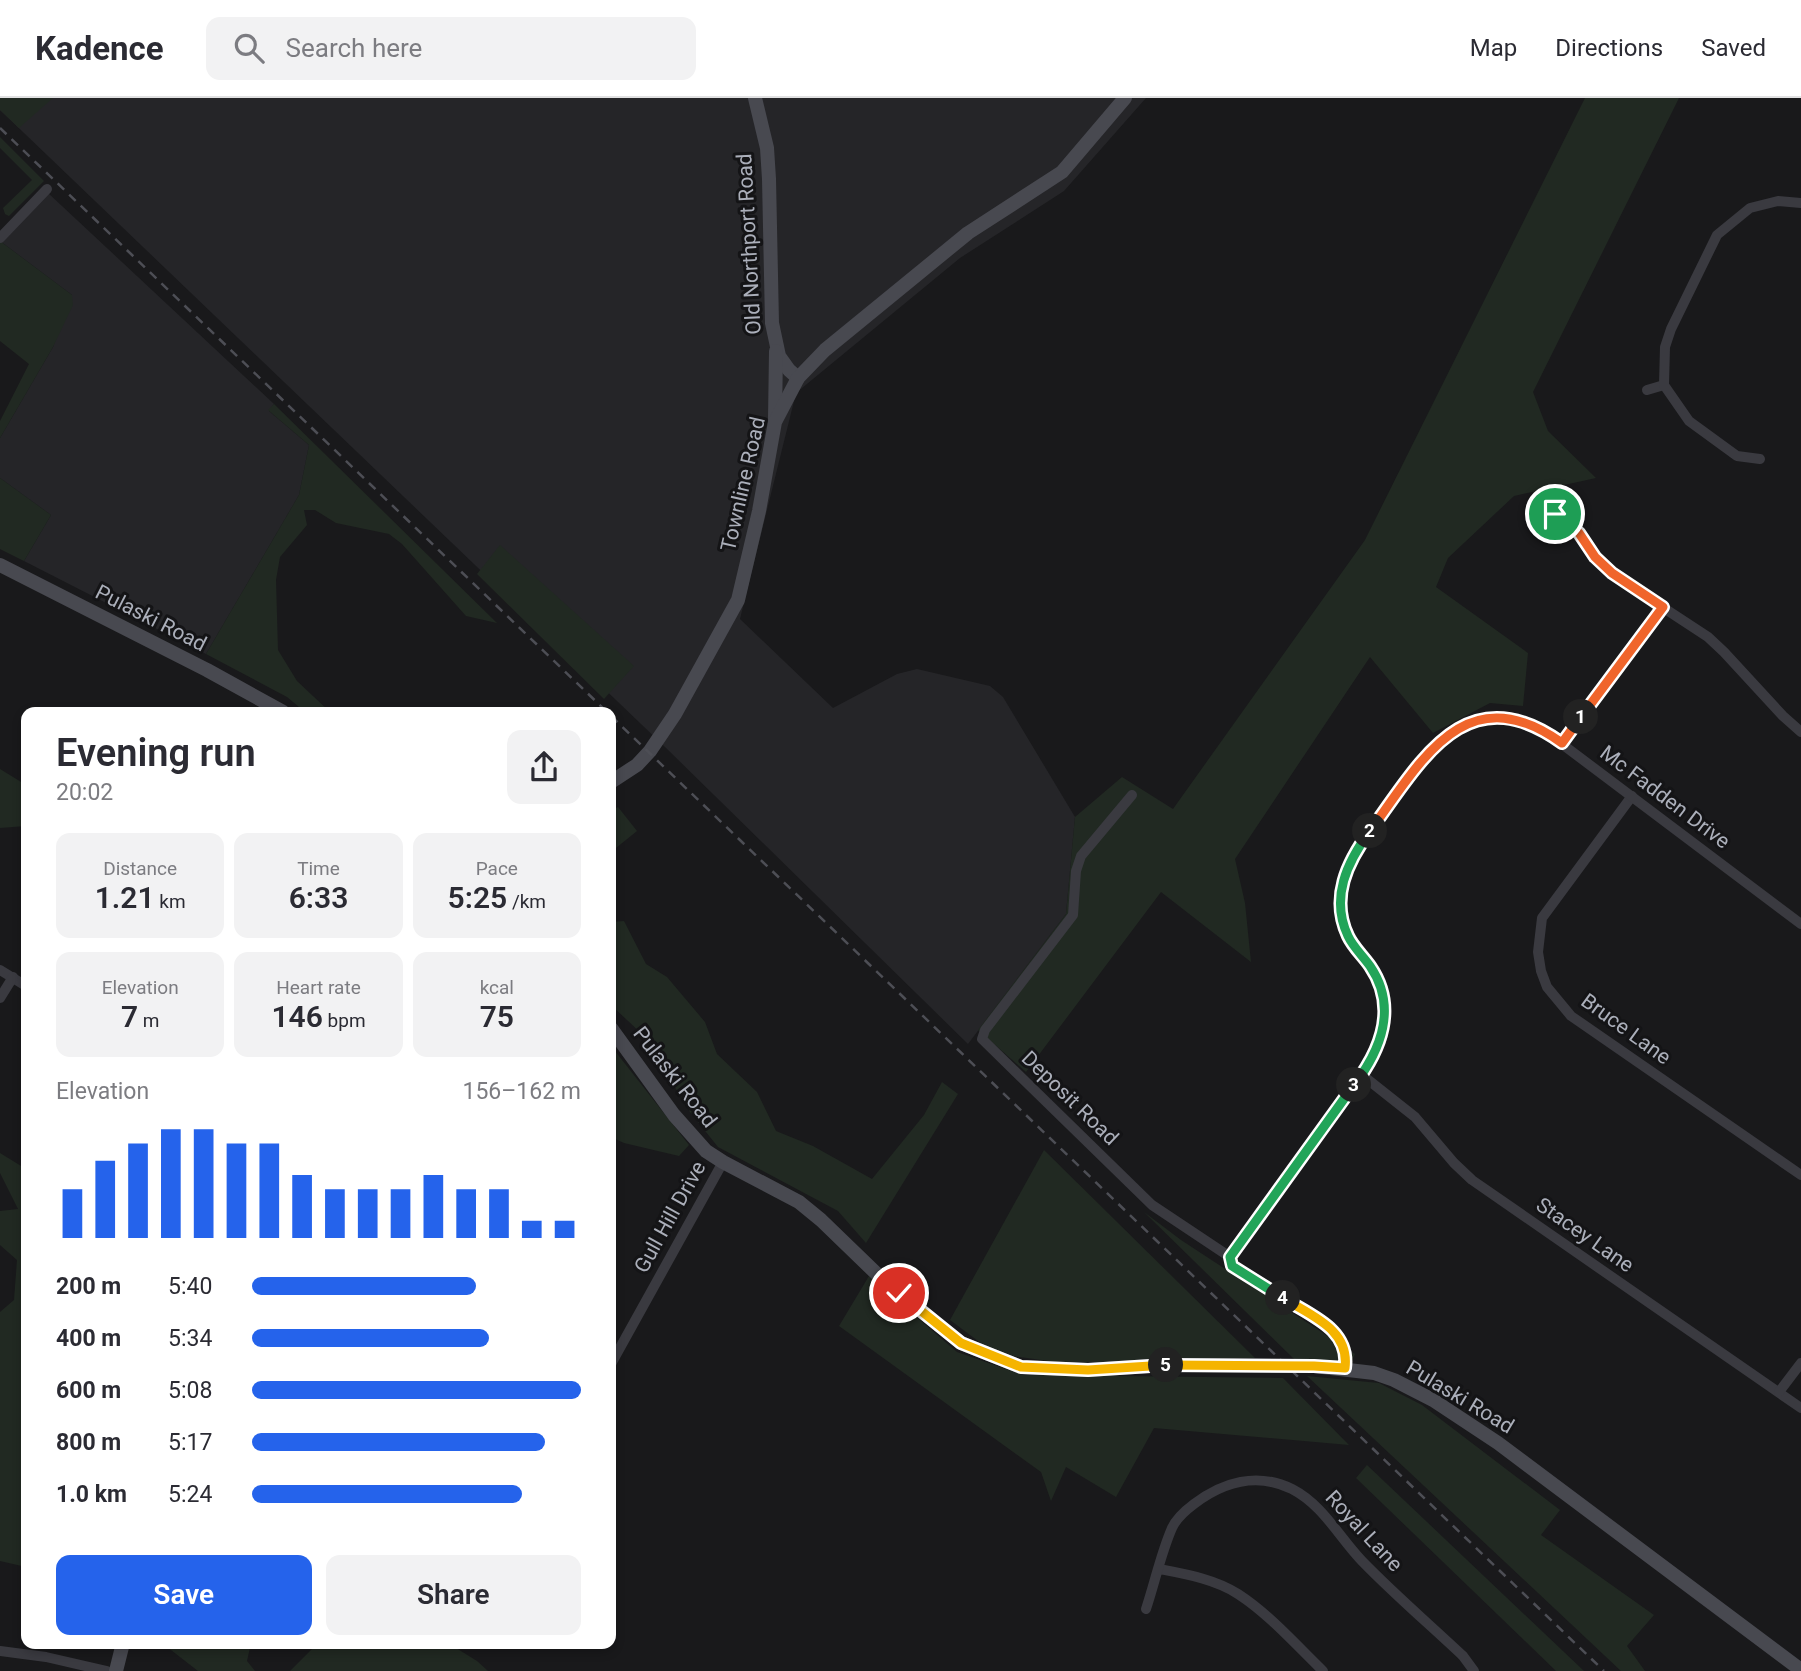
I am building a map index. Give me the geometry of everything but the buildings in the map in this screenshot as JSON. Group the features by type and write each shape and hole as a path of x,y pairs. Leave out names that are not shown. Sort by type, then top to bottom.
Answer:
{"main road":[{"name":"Old Northport Road","path":"755,98 766,148 769,178 771,297 776,346 775,422"},
{"name":"Townline Road","path":"616,779 637,765 650,751 675,714 738,600 775,422 798,378 835,341 968,233 1062,172 1125,98"},
{"name":"Old Northport Road","path":"776,346 784,363 798,378"},
{"name":"Pulaski Road","path":"0,565 274,707"},
{"name":"Pulaski Road","path":"616,1035 674,1115 706,1151 799,1202 881,1278 961,1343 1021,1367 1088,1370 1166,1365 1314,1366 1374,1373 1394,1380 1433,1400 1498,1443 1801,1670"},
{"path":"116,1671 122,1649"}],"street":[{"path":"0,238 47,189"},
{"path":"1760,459 1737,456 1689,421 1664,385 1665,347 1671,329 1717,235 1750,208 1778,201 1801,203"},
{"path":"1647,390 1664,385"},
{"path":"1555,514 1579,533 1595,557 1612,573 1724,652 1801,732"},
{"path":"1562,743 1663,607"},
{"name":"Mc Fadden Drive","path":"1230,1257 1362,1075 1382,1038 1385,1007 1380,986 1371,968 1348,937 1342,918 1340,895 1344,876 1351,859 1416,767 1450,732 1473,722 1498,717 1522,720 1542,729 1801,924"},
{"name":"Deposit Road","path":"1132,795 1081,856 1076,871 1073,915 985,1030 982,1039 1152,1205 1230,1257 1232,1266 1336,1333 1347,1353 1345,1368"},
{"name":"Bruce Lane","path":"1632,796 1542,918 1538,952 1547,987 1571,1016 1801,1175"},
{"path":"0,970 21,983"},
{"path":"0,998 12,977"},
{"name":"Stacey Lane","path":"1362,1075 1415,1117 1472,1180 1801,1408"},
{"name":"Gull Hill Drive","path":"616,1355 723,1162"},
{"path":"1779,1392 1801,1363"},
{"name":"Royal Lane","path":"1146,1609 1173,1526 1189,1508 1210,1492 1237,1481 1265,1480 1292,1489 1310,1501 1327,1517 1361,1560 1463,1656 1474,1671"},
{"path":"1159,1569 1212,1582 1236,1593 1259,1610 1323,1671"},
{"path":"0,1651 46,1657 107,1671"}],"shaded area":[{"path":"0,98 1146,98 1064,191 960,258 796,393 740,619 833,708 897,674 917,669 990,686 1003,697 1075,817 1066,914 968,1044 665,747 0,110"},
{"path":"0,98 53,98 19,128 0,110"},
{"path":"1585,98 1679,98 1533,392 1548,431 1596,478 1514,496 1448,558 1436,587 1528,653 1523,706 1490,703 1433,733 1370,657 1235,859 1245,903 1251,962 1161,892 1026,1072 978,1030 1066,914 1075,817 1122,777 1173,809 1365,540"},
{"path":"0,137 44,181 9,216 3,208 32,180 0,148"},
{"path":"47,192 274,404 269,411 309,445 299,495 206,654 24,561 51,515 0,478 0,438 53,347 72,295 0,241"},
{"path":"0,241 72,295 73,305 53,347 0,438 0,421 29,364 0,341"},
{"path":"274,404 497,623 466,616 402,544 389,534 336,523 315,510 304,510 307,525 280,557 276,580 278,650 297,681 325,707 299,707 287,697 206,654 299,495 309,445 268,410"},
{"path":"0,478 51,515 24,561 0,549"},
{"path":"500,545 634,666 604,699 477,574"},
{"path":"0,769 21,782 21,826 0,828"},
{"path":"618,807 637,831 616,848"},
{"path":"624,921 646,964 667,977 705,1022 717,1054 757,1092 776,1131 813,1146 872,1179 924,1115 942,1082 958,1094 866,1243 838,1211 718,1147 690,1112 643,1035 616,1010 616,922"},
{"path":"616,1052 689,1145 679,1156 616,1139"},
{"path":"1044,1150 1255,1358 1063,1363 1013,1356 982,1344 950,1320"},
{"path":"0,1153 21,1166 21,1566 0,1561 0,1312 14,1300 17,1260 0,1245 0,1211 18,1209 0,1173"},
{"path":"1144,1212 1181,1240 1355,1354 1351,1362 1294,1359"},
{"path":"869,1276 957,1352 1023,1375 1283,1378 1349,1445 1154,1428 1116,1497 1066,1467 1051,1501 1041,1472 839,1326"},
{"path":"1307,1376 1379,1383 1422,1405 1560,1510 1541,1535 1654,1615 1627,1646 1645,1671 1621,1671"},
{"path":"1367,1465 1584,1671 1556,1671 1356,1478"},
{"path":"170,1649 250,1649 247,1661 255,1671 198,1671"},
{"path":"312,1649 458,1649 488,1671 290,1671"}],"railway":[{"path":"0,128 602,707"},
{"path":"616,721 1604,1671"}],"route":[{"path":"899,1293 961,1343 1021,1367 1088,1370 1166,1365 1345,1368 1347,1353 1336,1333 1232,1266 1230,1257 1362,1075 1382,1038 1385,1007 1380,986 1371,968 1348,937 1342,918 1340,895 1344,876 1364,838 1416,767 1450,732 1473,722 1498,717 1522,720 1542,729 1562,743 1663,607 1612,573 1595,557 1579,533 1555,514"}]}
